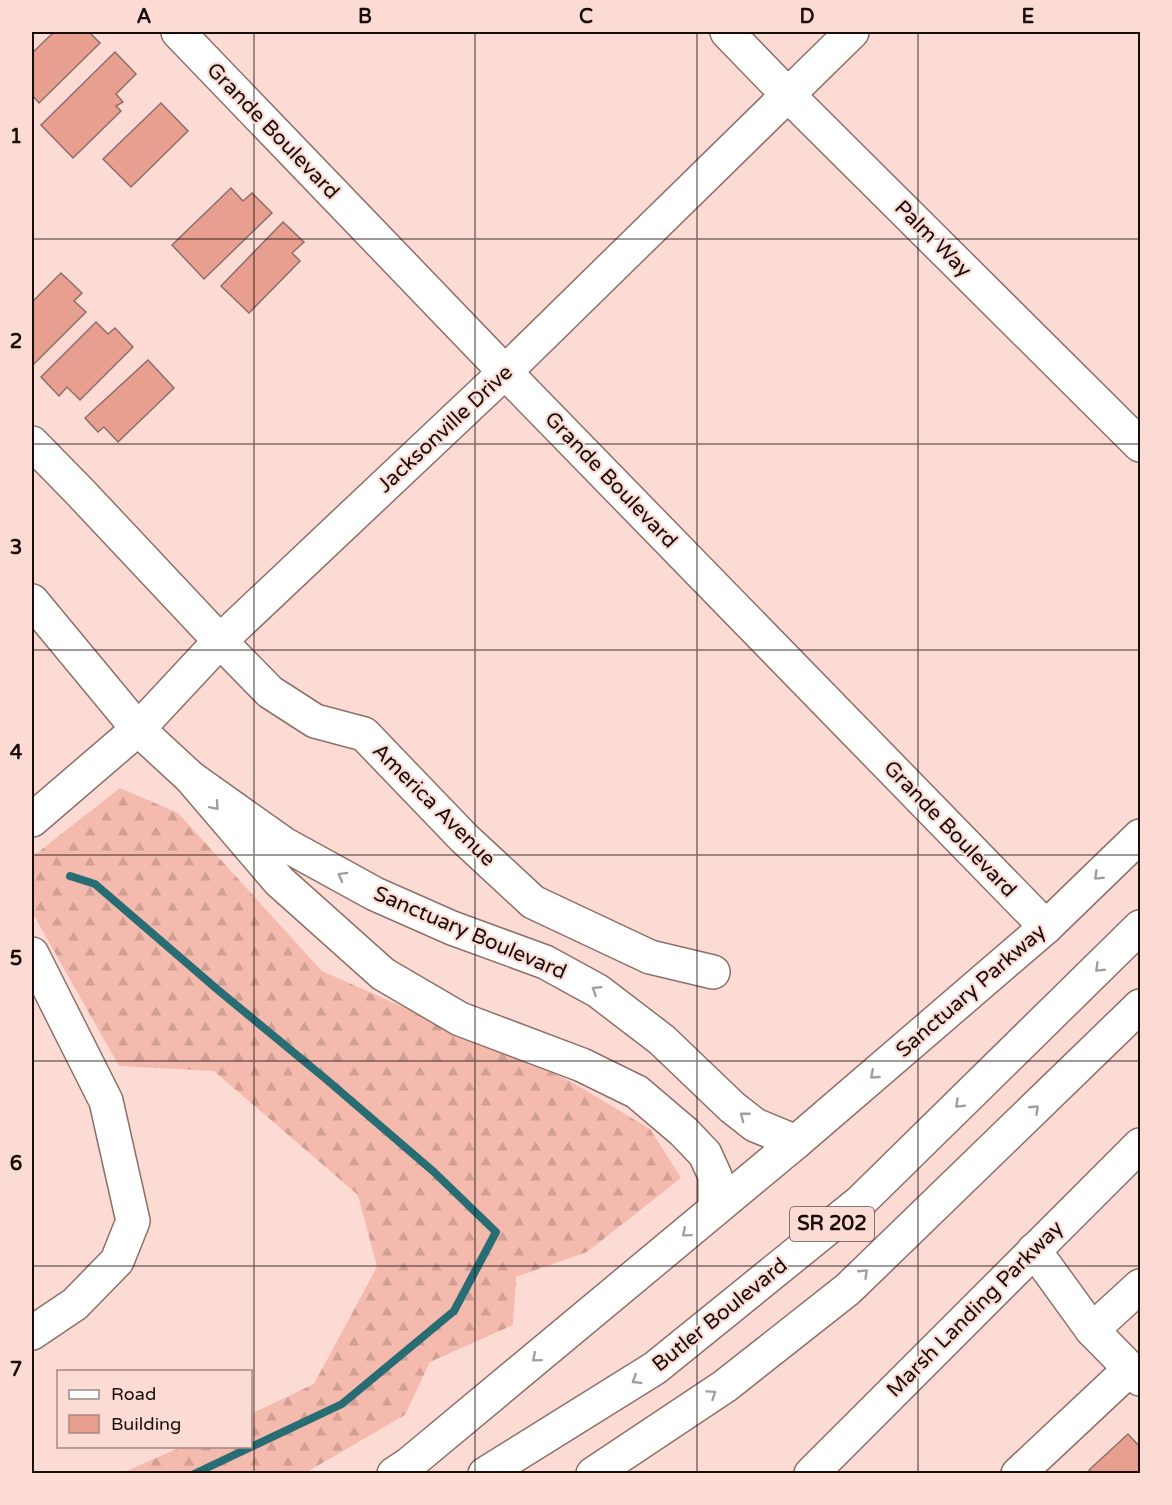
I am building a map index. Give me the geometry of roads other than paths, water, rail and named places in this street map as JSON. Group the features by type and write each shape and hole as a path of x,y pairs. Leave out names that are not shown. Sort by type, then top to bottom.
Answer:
{"main road":[{"name":"Grande Boulevard","path":"178,32 505,372 1046,927"},
{"name":"Palm Way","path":"727,32 1140,446"},
{"name":"Jacksonville Drive","path":"32,820 138,729 220,641 505,372 852,32"},
{"name":"America Avenue","path":"32,443 270,692 315,721 364,734 464,838 534,902 650,957 713,972"},
{"name":"Sanctuary Boulevard","path":"32,601 138,729 191,778 279,881 384,974 460,1019 582,1065 636,1092 684,1132 705,1154 715,1176 715,1209"},
{"name":"Sanctuary Boulevard","path":"191,778 284,844 375,894 452,928 545,962 598,991 662,1040 732,1107 755,1125 796,1142"},
{"name":"Sanctuary Parkway","path":"394,1473 409,1464 796,1142 1046,927 1140,836"},
{"name":"Butler Boulevard","path":"485,1473 655,1368 860,1202 1140,927"},
{"path":"32,954 106,1101 133,1221 117,1261 75,1304 32,1333"},
{"name":"SR 202","path":"593,1473 724,1386 848,1289 1140,1006"},
{"name":"Marsh Landing Parkway","path":"811,1473 1140,1145"},
{"path":"1018,1473 1135,1374 1092,1330 1035,1250"},
{"path":"1092,1330 1140,1286"}],"waterway":[{"path":"70,876 95,884 434,1172 496,1232 454,1311 342,1404 252,1447"},
{"path":"194,1474 249,1448"}]}
